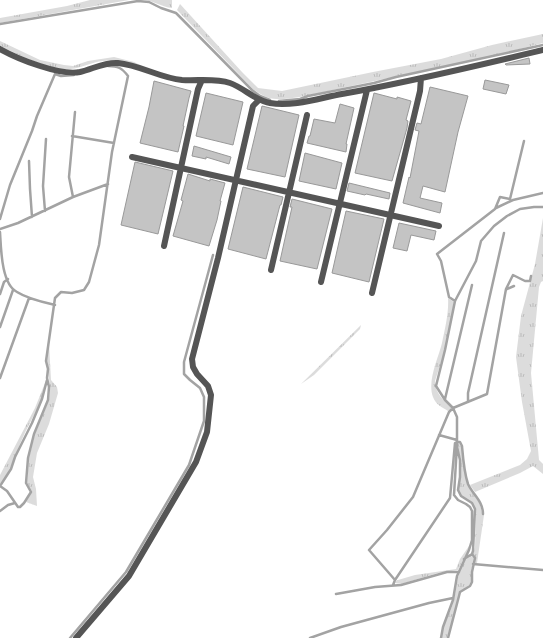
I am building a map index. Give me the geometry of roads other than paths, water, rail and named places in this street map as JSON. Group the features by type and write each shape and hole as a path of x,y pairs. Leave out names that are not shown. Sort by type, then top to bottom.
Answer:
{"street":[{"path":"0,49 35,64 61,72 77,72 107,63 118,63 138,67 182,80 202,80 229,83 247,91 259,100 282,104 367,90 543,50"},
{"path":"372,293 420,91 421,78"},
{"path":"164,246 198,88 202,80"},
{"path":"321,282 367,90"},
{"path":"76,638 129,576 196,462 207,432 211,395 206,382 197,374 193,367 192,359 253,106 259,100"},
{"path":"271,270 307,115"},
{"path":"132,157 439,226"}],"waterway":[{"path":"0,24 138,1 149,2 176,13 252,90 260,96 270,100"},
{"path":"279,101 300,99 543,45"},
{"path":"0,486 7,491 18,507 24,503 31,492 26,483 28,458 34,434 48,400 49,387 46,361 55,298 61,292 72,293 84,290 89,282 99,245 112,152 128,76 120,68 108,66"},
{"path":"0,219 10,185 55,74 61,76 74,75"},
{"path":"73,197 69,177 75,112"},
{"path":"72,136 114,143"},
{"path":"45,211 43,186 46,139"},
{"path":"455,301 449,297 441,261 437,254 495,209 500,197 510,199 524,141"},
{"path":"29,161 32,217"},
{"path":"0,229 18,223 73,197 108,184"},
{"path":"496,208 513,200 543,193"},
{"path":"441,638 443,627 453,600 457,576 472,540 472,511 470,507 458,500 454,495 457,417 453,408 445,400 436,386 455,301 476,261 481,241 494,226 507,216 520,209 543,207"},
{"path":"0,232 3,265 12,288 26,297 55,305"},
{"path":"468,402 468,393 504,233"},
{"path":"70,638 126,572 189,465 204,421 204,397 200,388 184,374 184,362 213,255"},
{"path":"395,580 369,550 413,497 449,412 453,408 487,394 506,289 513,275 525,281 530,281 531,276"},
{"path":"0,294 4,282 8,279"},
{"path":"445,399 472,285"},
{"path":"507,289 514,286"},
{"path":"0,327 13,290"},
{"path":"0,378 29,298"},
{"path":"0,486 11,469 15,457 32,423 42,399 47,380"},
{"path":"439,435 457,440"},
{"path":"393,585 450,498 455,443 457,442 460,442 462,446 468,484 480,502 483,509 483,514"},
{"path":"457,447 460,460 458,490 461,496 472,503 475,509 473,551 472,554 464,559"},
{"path":"0,511 8,505 15,503"},
{"path":"448,638 460,592 470,586 472,582 472,572 475,558 472,554"},
{"path":"473,564 543,570"},
{"path":"336,594 375,587 401,585 447,572 459,572"},
{"path":"310,638 341,627 453,598"}]}
